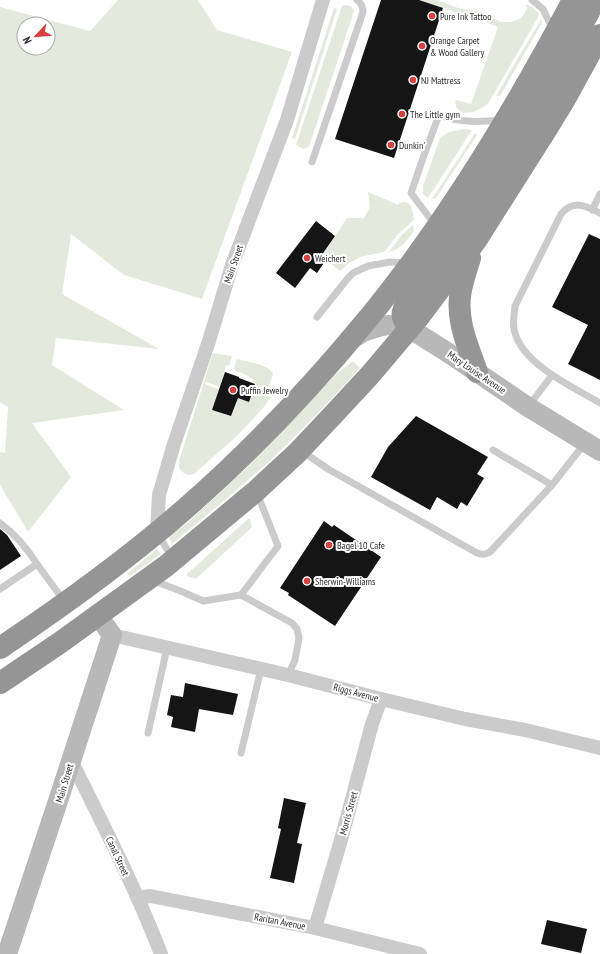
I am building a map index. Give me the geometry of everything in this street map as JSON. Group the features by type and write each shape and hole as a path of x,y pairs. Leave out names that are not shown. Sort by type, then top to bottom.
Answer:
{"highway":[{"path":"0,648 66,603 185,509 240,459 348,343 411,264 463,188 506,120 555,35 573,0"},
{"path":"409,328 403,319 403,309 408,300 458,232 522,131 586,19 595,0"},
{"path":"0,683 62,642 173,560 256,491 300,450 331,417 370,375 409,328 475,242 546,130 599,39"},
{"path":"475,242 460,290 459,314 461,326 477,372"}],"street":[{"name":"Main Street","path":"157,532 159,495 174,444 209,341 232,266 287,120 323,0"},
{"name":"Mary Louise Avenue","path":"348,343 363,332 378,327 388,325 409,328 528,407 592,447"},
{"path":"98,616 112,635"},
{"name":"Main Street","path":"7,954 112,635"},
{"name":"Riggs Avenue","path":"112,635 288,674 381,699 465,719 525,730 600,748"},
{"name":"Morris Street","path":"315,928 341,840 372,724 381,699"},
{"name":"Canal Street","path":"71,760 138,898 161,954"},
{"name":"Raritan Avenue","path":"138,898 150,896 315,928 420,954"}],"lane":[{"path":"312,162 363,12 363,8 357,0"},
{"path":"532,0 544,10 555,35"},
{"path":"437,227 412,193 422,158 439,116 458,121 479,122 506,120"},
{"path":"592,210 600,194"},
{"path":"600,213 583,205 576,204 565,209 561,214 515,306 513,318 514,333 520,346 532,360 552,375 600,403"},
{"path":"317,317 348,278 359,269 390,262 411,264"},
{"path":"528,407 552,375"},
{"path":"300,450 328,468 477,553 486,554 490,552 552,485 592,447"},
{"path":"493,450 552,485"},
{"path":"241,595 278,546 256,491"},
{"path":"0,523 10,530 28,551 66,603"},
{"path":"157,532 173,560"},
{"path":"0,589 37,564"},
{"path":"149,579 203,601 241,595 292,623 297,629 299,638 295,660 288,674"},
{"path":"148,733 167,648"},
{"path":"241,753 261,669"}],"shaded area":[{"path":"118,0 198,0 217,30 292,52 202,299 124,275 71,234 62,294 159,349 56,338 52,365 124,410 32,423 71,477 28,532 0,485 0,452 5,453 8,407 0,402 0,7 34,16 16,16 16,56 56,56 56,22 90,31"},
{"path":"419,0 437,0 461,9 475,10 502,22 510,22 520,19 524,15 527,8 525,4 537,11 539,15 533,26 488,104 485,106 473,112 465,113 461,112 457,108 455,102 456,100 471,104 498,27 485,22 483,17 465,12 461,14"},
{"path":"342,6 351,6 354,11 309,147 303,149 296,145"},
{"path":"334,8 337,9 295,139 292,138"},
{"path":"541,20 542,23 500,96 496,96 518,58"},
{"path":"465,129 472,130 428,198 423,194 423,186 440,138 447,133"},
{"path":"475,133 477,135 436,198 432,199"},
{"path":"368,192 398,205 402,202 407,202 412,208 414,220 399,233 384,252 356,259 340,271 321,256 347,218 364,218 370,207"},
{"path":"413,225 414,231 406,241 397,249 389,252 401,236"},
{"path":"213,353 232,356 229,366 226,365 220,387 206,382 205,384 219,390 213,410 231,416 238,398 251,395 256,396 258,390 255,389 256,384 254,381 247,375 235,371 234,368 237,359 252,362 271,371 273,374 266,395 271,397 238,435 194,474 187,475 179,468 179,461"},
{"path":"353,361 360,368 310,421 253,476 172,544 168,536 186,524 249,466 336,374"},
{"path":"248,519 250,519 252,527 196,579 187,576 187,574"},
{"path":"157,549 161,554 130,576 127,574"}],"building":[{"path":"381,0 419,0 443,8 394,158 335,139"},
{"path":"316,221 335,236 321,256 326,260 317,273 310,268 295,288 276,273"},
{"path":"589,234 600,239 600,380 568,364 588,325 552,307"},
{"path":"225,372 255,384 249,402 238,398 231,416 212,410"},
{"path":"416,416 488,457 477,474 484,478 467,506 461,502 457,509 437,497 430,510 371,477 388,447"},
{"path":"324,521 332,527 334,525 381,557 335,626 288,595 289,593 280,588"},
{"path":"0,529 7,535 21,556 0,570"},
{"path":"185,683 238,694 233,715 199,709 195,732 171,727 173,717 167,715 171,695 183,697"},
{"path":"284,798 306,803 297,843 302,844 294,883 270,878 281,829 278,828"},
{"path":"547,920 587,929 581,953 541,944"}],"place":[{"name":"Pure Ink Tattoo","path":"432,16"},
{"name":"Orange Carpet & Wood Gallery","path":"422,46"},
{"name":"NJ Mattress","path":"413,80"},
{"name":"The Little gym","path":"402,114"},
{"name":"Dunkin'","path":"391,145"},
{"name":"Weichert","path":"307,258"},
{"name":"Puffin Jewelry","path":"233,390"},
{"name":"Bagel 10 Cafe","path":"329,545"},
{"name":"Sherwin-Williams","path":"307,581"}]}
